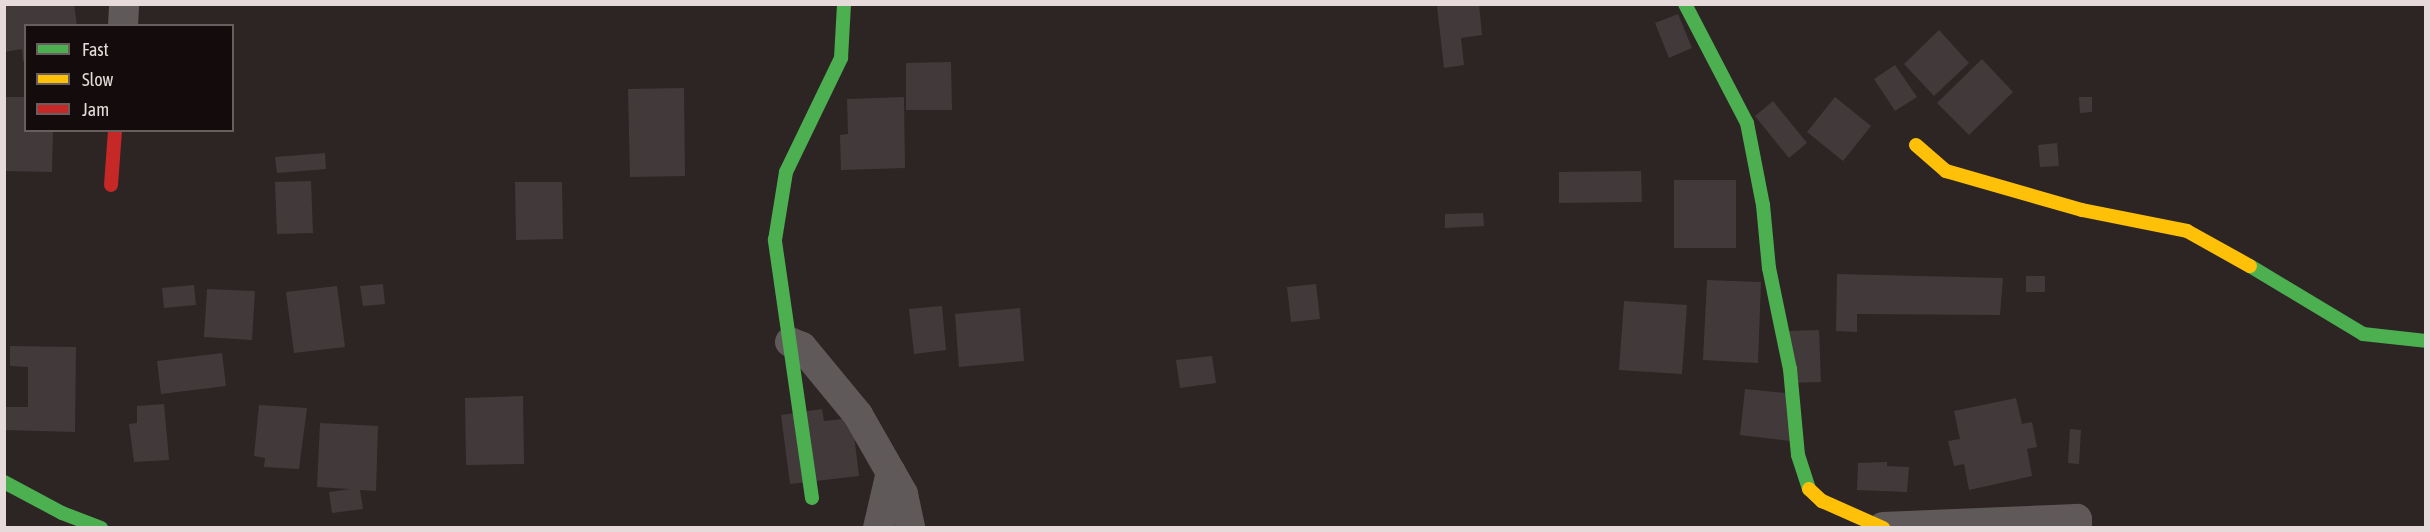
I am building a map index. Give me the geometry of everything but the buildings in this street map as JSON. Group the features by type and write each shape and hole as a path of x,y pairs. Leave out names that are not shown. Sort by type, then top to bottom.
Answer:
{"street":[{"path":"123,24 124,4"},
{"path":"812,498 775,240 786,172 841,58 844,4"},
{"path":"1685,4 1747,123 1763,205 1769,268 1790,369 1798,455 1807,487 1822,501 1883,527 2077,519 2077,528"},
{"path":"111,185 115,132"},
{"path":"1916,145 1946,171 2082,210 2187,231 2280,282 2363,334 2426,341"},
{"path":"790,342 802,347 858,415 903,494 910,528"},
{"path":"878,528 891,472"},
{"path":"4,482 62,513 94,526"}],"traffic: fast":[{"path":"812,498 775,240 786,172 841,58 844,4"},
{"path":"1685,4 1747,123 1763,205 1769,268 1790,369 1798,455 1809,489"},
{"path":"2250,266 2363,334 2426,341"},
{"path":"4,482 62,513 101,528"}],"traffic: slow":[{"path":"1916,145 1946,171 2082,210 2187,231 2250,266"},
{"path":"1809,489 1822,501 1883,528"}],"traffic: jam":[{"path":"111,185 115,132"}]}
